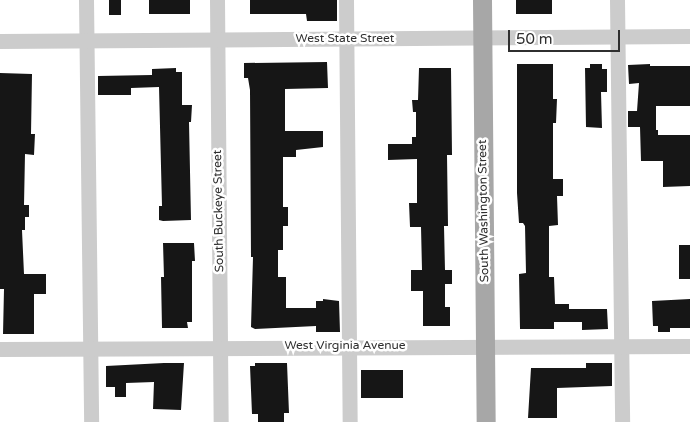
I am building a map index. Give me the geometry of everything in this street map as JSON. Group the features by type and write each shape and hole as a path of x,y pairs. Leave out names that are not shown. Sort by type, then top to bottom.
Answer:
{"main road":[{"name":"South Washington Street","path":"482,0 486,422"}],"street":[{"path":"86,0 91,422"},
{"name":"South Buckeye Street","path":"217,0 221,422"},
{"path":"346,0 350,422"},
{"path":"618,0 622,422"},
{"name":"West State Street","path":"0,41 690,36"},
{"name":"West Virginia Avenue","path":"0,349 690,346"}],"building":[{"path":"109,0 121,0 121,15 109,15"},
{"path":"149,0 190,0 190,14 149,14"},
{"path":"250,0 337,0 337,21 307,21 306,14 250,14"},
{"path":"516,0 552,0 552,14 516,14"},
{"path":"327,62 328,88 285,89 285,131 323,131 323,147 296,150 296,157 283,157 283,207 288,207 288,226 283,226 283,250 278,250 278,277 286,277 286,308 316,308 316,301 323,301 323,299 339,301 340,332 316,332 316,326 255,329 251,327 253,257 251,257 250,90 248,78 244,78 244,63"},
{"path":"517,64 553,64 553,99 557,99 556,123 553,123 553,179 563,179 563,196 557,196 558,225 549,226 549,277 554,277 555,304 569,304 569,309 607,309 608,329 582,330 582,322 554,322 554,329 520,329 519,274 526,273 525,226 523,223 519,223 517,193"},
{"path":"590,64 602,64 602,69 607,69 607,92 601,92 602,128 586,127 585,68 590,68"},
{"path":"650,64 650,66 690,66 690,106 656,106 656,130 658,130 658,135 690,135 690,186 663,187 663,161 641,161 640,127 628,127 628,111 637,111 639,83 629,84 628,65"},
{"path":"176,68 176,72 182,72 182,105 192,105 191,122 189,122 191,220 163,221 159,220 159,206 162,206 159,87 131,88 131,95 98,95 98,76 152,75 152,69"},
{"path":"419,68 451,68 452,155 447,155 448,226 444,226 445,270 452,270 452,284 445,284 445,307 450,307 450,326 423,326 423,291 411,291 411,270 422,270 421,227 410,227 409,203 417,203 417,159 388,160 388,144 412,144 412,137 416,137 416,112 413,112 412,100 418,100"},
{"path":"0,73 32,74 31,134 35,134 34,155 25,154 24,205 29,205 29,217 25,217 25,230 22,230 24,274 46,274 46,294 34,294 34,334 3,334 4,289 0,289"},
{"path":"163,243 194,243 195,261 192,261 192,322 187,322 188,328 162,328 161,277 164,277"},
{"path":"679,245 690,245 690,279 679,279"},
{"path":"690,299 690,328 670,328 670,332 658,332 658,326 653,326 652,301"},
{"path":"184,363 181,410 153,409 154,382 126,383 126,397 115,397 115,387 106,387 106,366"},
{"path":"255,363 287,363 289,413 284,413 284,422 258,422 258,414 252,414 250,366 255,366"},
{"path":"586,363 612,363 612,386 557,388 557,418 528,418 531,368 586,368"},
{"path":"361,370 403,370 403,398 361,398"}]}
